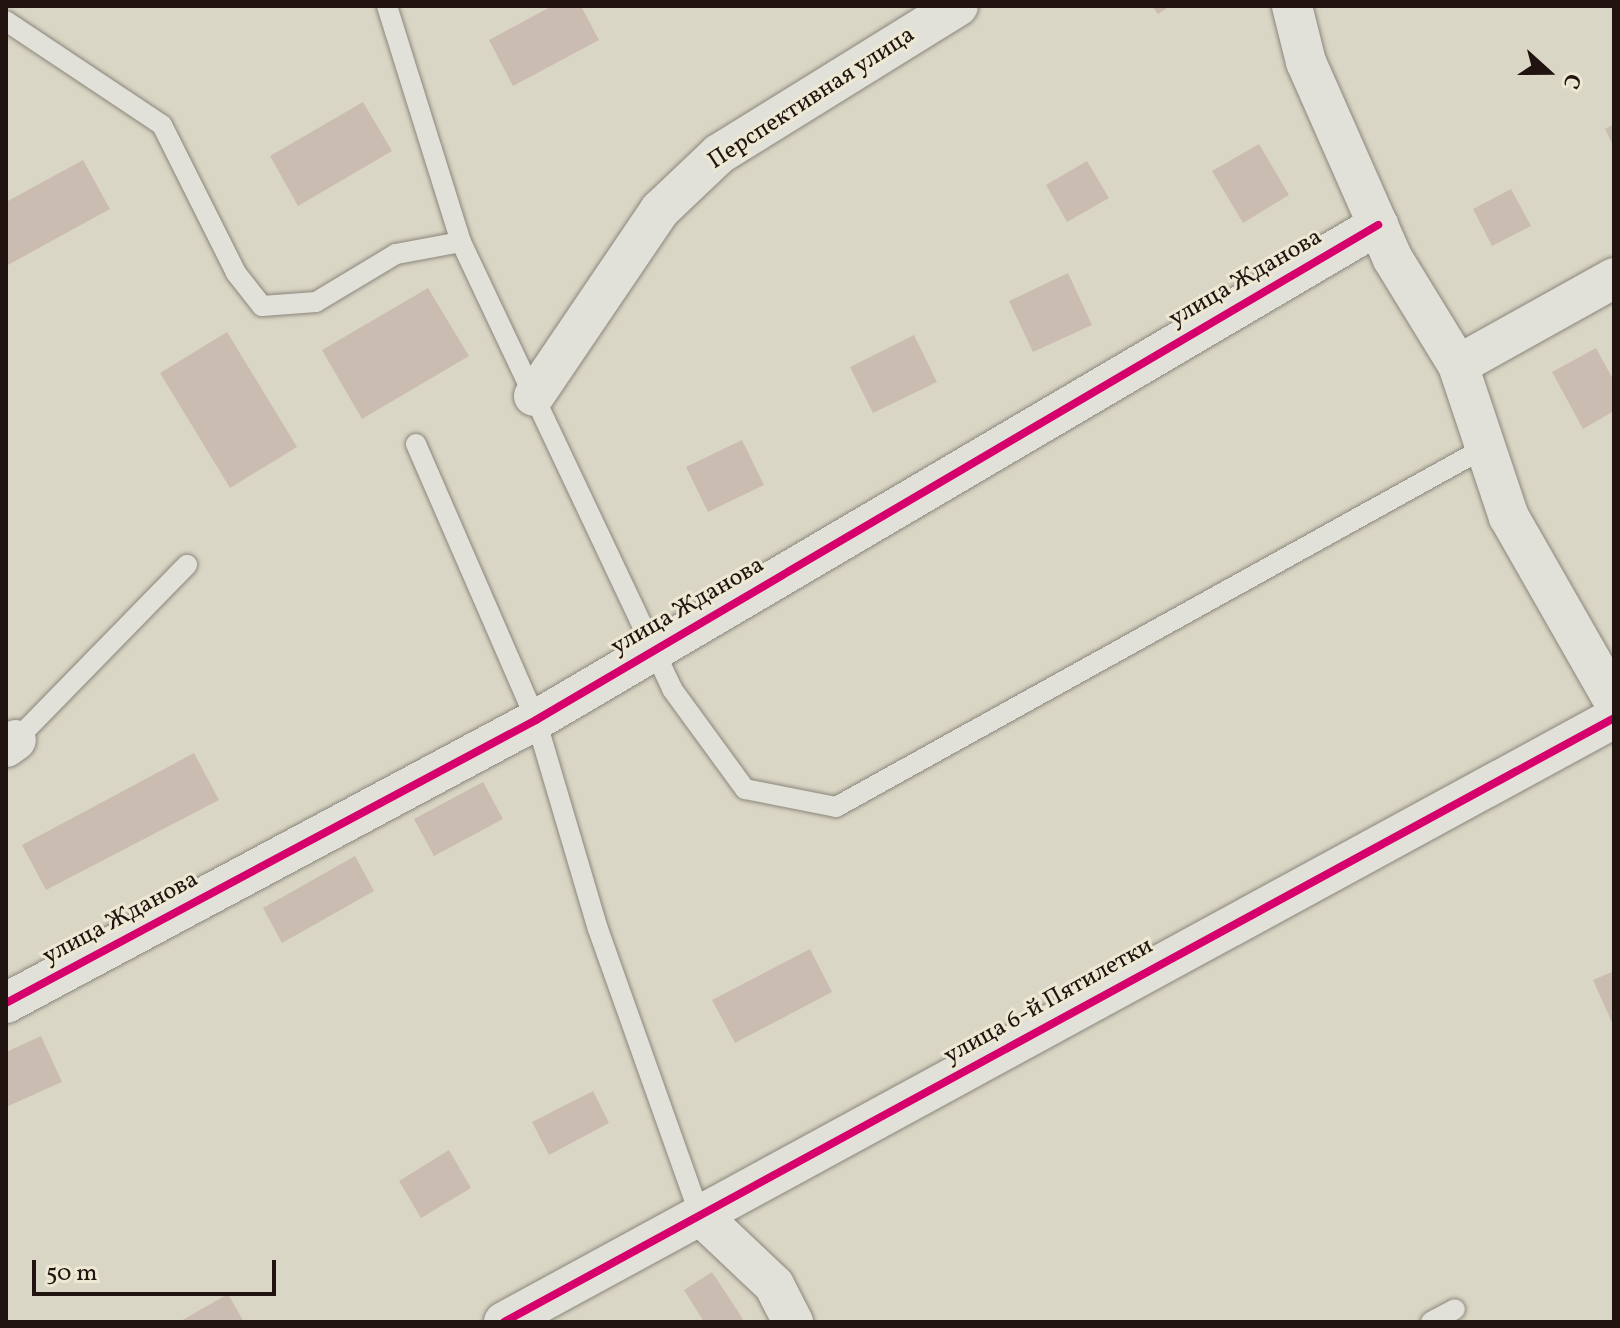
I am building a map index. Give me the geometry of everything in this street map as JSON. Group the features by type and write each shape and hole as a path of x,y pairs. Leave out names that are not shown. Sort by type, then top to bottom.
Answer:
{"street":[{"name":"Перспективная улица","path":"534,396 660,210 719,154 958,6"},
{"path":"1292,6 1306,62 1378,225 1458,365 1509,517 1614,701"},
{"name":"улица Жданова","path":"6,1003 536,720 1378,225"},
{"path":"1458,365 1614,278"},
{"name":"улица 6-й Пятилетки","path":"504,1322 1614,718"},
{"path":"700,1215 774,1285 793,1322"}],"lane":[{"path":"387,6 461,242 672,689 745,789 836,807 1486,447"},
{"path":"6,21 162,125 236,273 262,306 316,302 396,254 461,242"},
{"path":"416,444 536,720 598,929 700,1215"},
{"path":"11,744 187,565"},
{"path":"1431,1322 1455,1309"}],"building":[{"path":"552,6 581,6 599,40 513,86 489,40"},
{"path":"1152,6 1170,6 1158,14"},
{"path":"363,102 392,151 298,206 270,156"},
{"path":"1614,124 1614,147 1605,129"},
{"path":"1259,144 1289,195 1243,223 1212,171"},
{"path":"83,160 110,209 6,266 6,202"},
{"path":"1087,161 1109,198 1067,222 1046,185"},
{"path":"1511,189 1531,226 1492,246 1473,209"},
{"path":"1068,273 1092,325 1033,352 1009,301"},
{"path":"428,288 469,356 362,419 322,350"},
{"path":"227,332 297,447 230,488 160,373"},
{"path":"914,335 937,382 873,413 850,367"},
{"path":"1596,348 1614,381 1614,411 1583,429 1552,372"},
{"path":"742,440 764,485 708,512 686,467"},
{"path":"194,753 219,800 46,890 22,845"},
{"path":"483,782 503,819 434,856 414,819"},
{"path":"355,856 374,891 282,943 263,908"},
{"path":"810,949 832,992 735,1043 712,1000"},
{"path":"1614,971 1614,1027 1593,980"},
{"path":"41,1036 62,1082 6,1107 6,1052"},
{"path":"593,1091 609,1123 549,1155 532,1122"},
{"path":"449,1150 471,1188 421,1218 399,1181"},
{"path":"712,1272 743,1319 739,1322 704,1322 684,1290"},
{"path":"228,1294 244,1322 179,1322"}],"cycle path":[{"path":"6,1003 536,720 1378,225"},
{"path":"504,1322 1614,718"}]}
